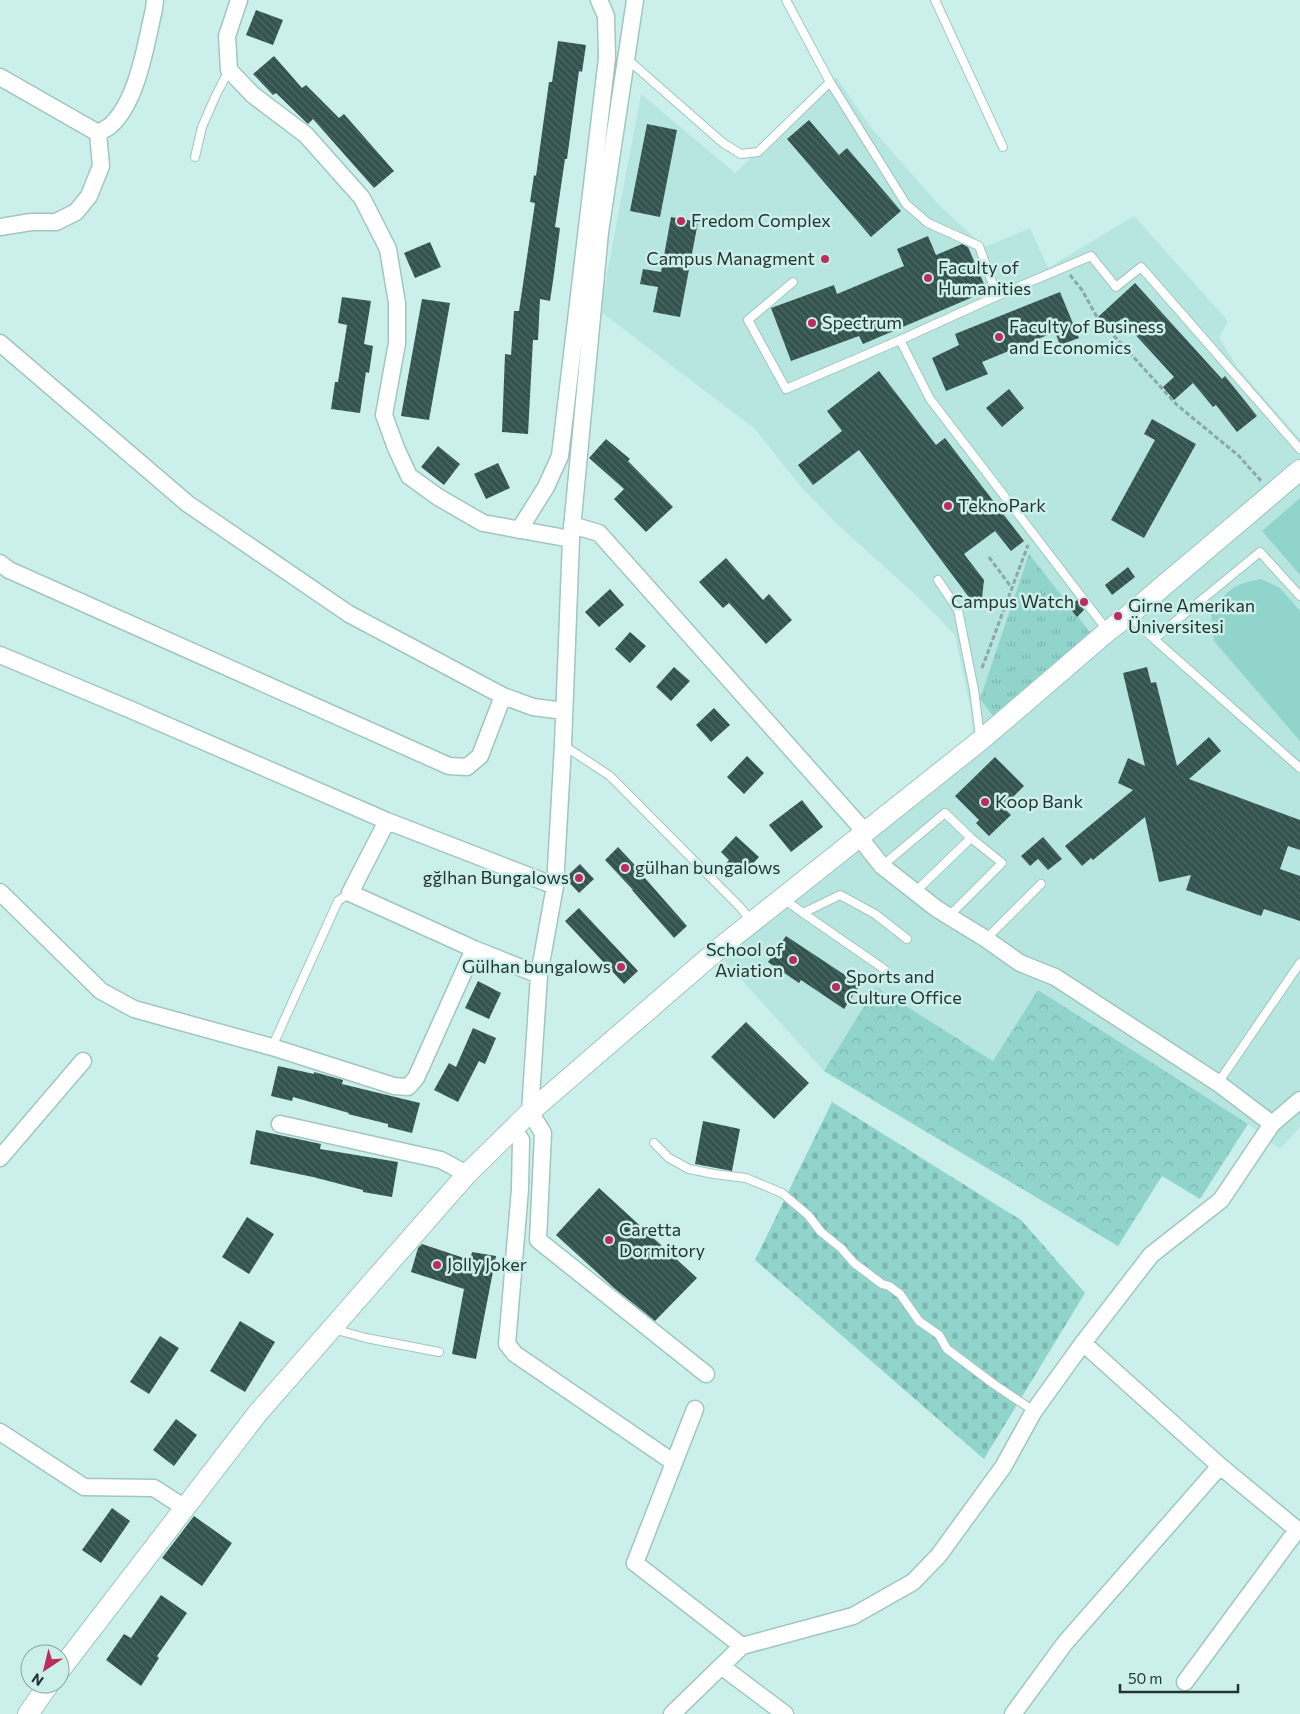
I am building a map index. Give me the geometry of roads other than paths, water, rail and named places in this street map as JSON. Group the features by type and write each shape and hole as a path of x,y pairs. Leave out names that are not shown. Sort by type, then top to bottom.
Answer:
{"street":[{"path":"98,133 111,126 121,114 139,75 155,0"},
{"path":"239,0 227,36 229,70 253,95 306,135 362,198 388,249 397,303 397,343 384,414 396,448 409,476 438,497 483,523 519,530 599,533 863,835 882,866 949,916 1020,963 1055,977 1218,1083 1272,1124"},
{"path":"519,530 546,487 560,456 607,58 606,16 599,0"},
{"path":"635,0 600,232 572,532 564,745 555,886 539,975 530,1112 543,1133 538,1240 706,1374"},
{"path":"0,77 98,133"},
{"path":"0,228 31,222 56,222 76,212 89,196 101,166 98,133"},
{"path":"0,343 188,504 349,614 503,696 533,707 564,711"},
{"path":"70,1657 257,1414 467,1174 513,1128 751,922 863,835 980,740 1300,470"},
{"path":"0,563 9,570 449,766 467,767 480,756 503,696"},
{"path":"0,655 387,821 555,886"},
{"path":"387,821 350,893 474,949 539,975"},
{"path":"0,892 101,990 134,1008 272,1046 394,1086 408,1087 416,1078 474,949"},
{"path":"0,1158 83,1061"},
{"path":"672,1714 742,1646 853,1616 913,1582 939,1555 1003,1467 1034,1411 1083,1343 1151,1255 1221,1200 1272,1124 1300,1100"},
{"path":"280,1124 441,1160 467,1174"},
{"path":"513,1128 521,1140 520,1190 507,1344 515,1354 673,1462"},
{"path":"1083,1343 1220,1466 1298,1531 1185,1682"},
{"path":"695,1409 635,1563 742,1646"},
{"path":"0,1432 84,1487 154,1488 185,1508"},
{"path":"1013,1714 1065,1643 1220,1466"},
{"path":"722,1666 785,1714"},
{"path":"28,1714 42,1694"}],"lane":[{"path":"786,0 830,82 906,204 928,223 979,246 998,296"},
{"path":"935,0 1003,148"},
{"path":"626,58 723,142 741,154 758,152 830,82"},
{"path":"195,157 202,127 229,70"},
{"path":"793,282 748,320 786,389 1091,256 1116,287 1141,267 1300,449"},
{"path":"900,340 930,399 1108,631"},
{"path":"1154,640 1260,552 1300,596"},
{"path":"938,580 958,610 974,690 980,740"},
{"path":"1129,615 1154,640 1300,768"},
{"path":"564,745 610,776 740,907 751,922"},
{"path":"882,866 945,813 970,838 1002,863 949,916"},
{"path":"915,892 970,838"},
{"path":"986,939 1041,884"},
{"path":"272,1046 338,901 350,893"},
{"path":"802,913 840,895 875,914 907,939"},
{"path":"782,898 884,969"},
{"path":"1218,1083 1300,962"},
{"path":"654,1143 669,1158 689,1169 746,1178 782,1193 808,1215 820,1232 840,1248 854,1263 882,1284 889,1286 900,1294 919,1321 939,1335 947,1349 1034,1411"},
{"path":"331,1329 366,1338 439,1352"}],"place":[{"name":"Fredom Complex","path":"681,221"},
{"name":"Campus Managment","path":"825,259"},
{"name":"Faculty of Humanities","path":"928,278"},
{"name":"Spectrum","path":"812,323"},
{"name":"Faculty of Business and Economics","path":"999,337"},
{"name":"TeknoPark","path":"948,506"},
{"name":"Campus Watch","path":"1084,602"},
{"name":"Girne Amerikan Üniversitesi","path":"1118,616"},
{"name":"Koop Bank","path":"985,802"},
{"name":"gülhan bungalows","path":"625,868"},
{"name":"gğlhan Bungalows","path":"579,878"},
{"name":"School of Aviation","path":"793,960"},
{"name":"Gülhan bungalows","path":"621,967"},
{"name":"Sports and Culture Office","path":"836,987"},
{"name":"Caretta Dormitory","path":"609,1240"},
{"name":"Jolly Joker","path":"437,1265"}]}
